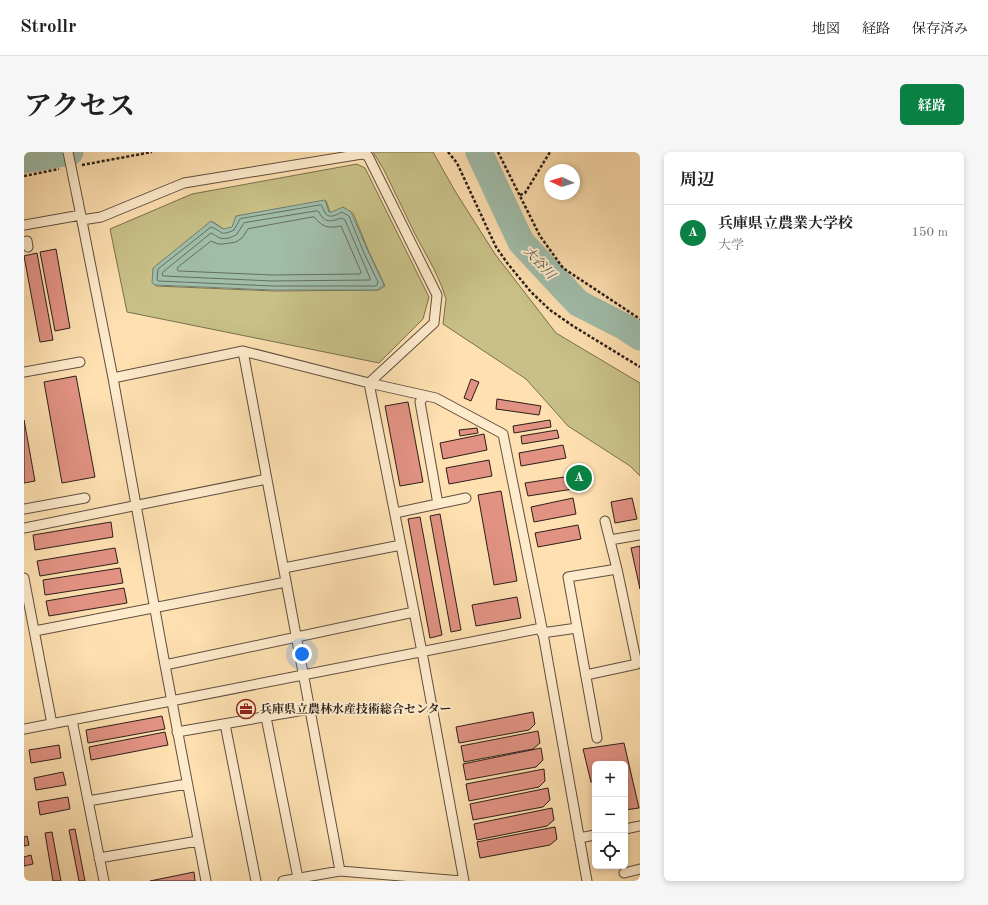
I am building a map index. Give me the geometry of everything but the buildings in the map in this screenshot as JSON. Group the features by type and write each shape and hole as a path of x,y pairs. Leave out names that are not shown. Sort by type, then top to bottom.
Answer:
{"lane":[{"path":"68,152 113,378 171,701 206,881"},
{"path":"24,224 81,217 101,217 184,183 362,154 368,156 437,295 434,323 369,383"},
{"path":"113,378 243,351 369,383 436,398 503,434 542,631 587,881"},
{"path":"243,351 340,871"},
{"path":"24,372 80,362"},
{"path":"283,881 340,871 463,881 422,652 369,383"},
{"path":"424,396 420,402 438,504"},
{"path":"24,528 267,479"},
{"path":"24,509 85,498"},
{"path":"395,513 466,498"},
{"path":"586,675 638,663 605,521"},
{"path":"610,540 640,535"},
{"path":"284,568 401,545"},
{"path":"597,738 568,577 617,569"},
{"path":"24,578 52,724"},
{"path":"35,631 286,582"},
{"path":"165,665 414,612"},
{"path":"24,729 422,652 542,631 578,628"},
{"path":"177,732 310,709"},
{"path":"266,717 298,878"},
{"path":"72,720 104,881"},
{"path":"225,724 256,881"},
{"path":"88,801 187,784"},
{"path":"628,828 640,826"},
{"path":"579,838 592,836"},
{"path":"99,858 198,841"},
{"path":"624,872 640,870"}],"path":[{"path":"77,166 152,152"},
{"path":"448,152 457,163 496,247 531,292 550,310 573,326 640,367"},
{"path":"498,152 540,236 562,268 640,319"},
{"path":"519,195 525,193 550,152"},
{"path":"24,176 62,169"}],"shaded area":[{"path":"373,152 433,152 455,191 495,254 556,333 640,383 640,476 630,466 568,426 526,379 443,324 446,299 442,287 384,170"},
{"path":"357,164 365,168 429,297 423,319 379,363 127,312 110,229 192,194","holes":["326,201 330,212 334,213 344,208 353,213 385,286 379,290 274,291 156,286 154,284 155,268 213,222 225,230 234,228 237,216"]}],"water":[{"path":"325,200 329,212 343,207 351,212 384,285 377,290 272,290 155,285 152,283 153,268 211,221 223,229 232,227 236,216"}],"waterway":[{"name":"大谷川","path":"24,160 70,152"},
{"name":"大谷川","path":"479,152 521,242 578,303 625,327 640,337"}],"place":[{"name":"兵庫県立農業大学校","path":"579,478"},
{"name":"兵庫県立農林水産技術総合センター","path":"246,709"}]}
